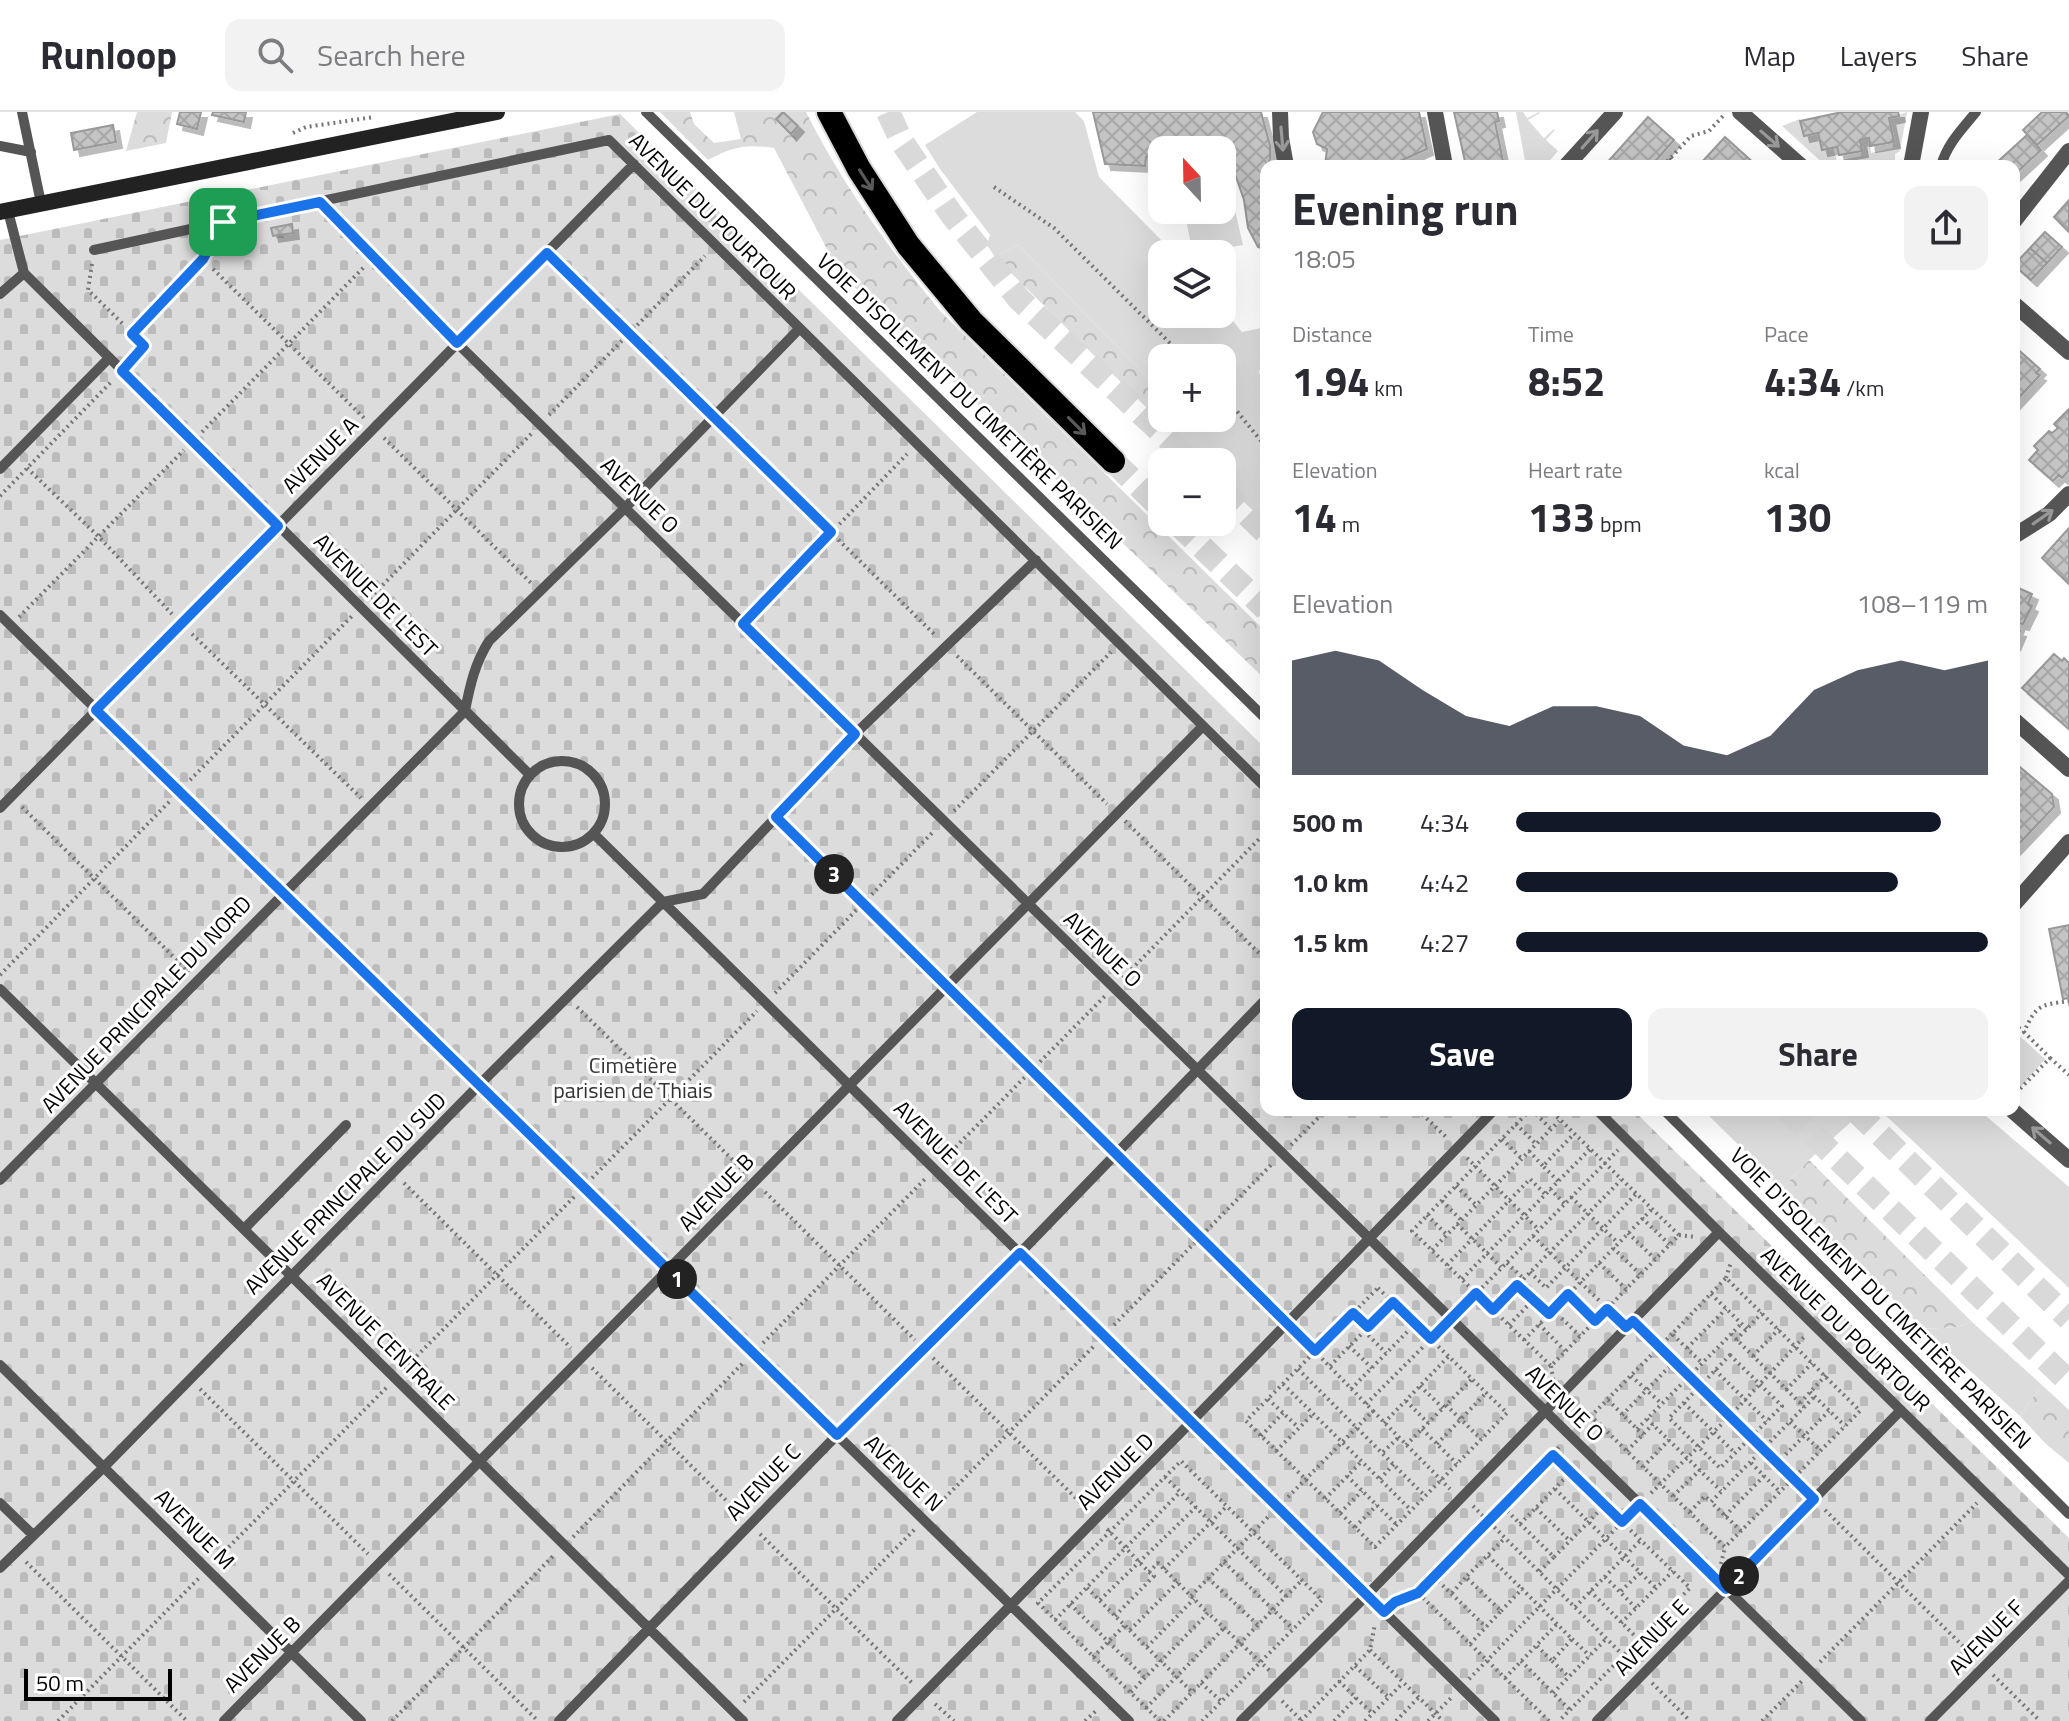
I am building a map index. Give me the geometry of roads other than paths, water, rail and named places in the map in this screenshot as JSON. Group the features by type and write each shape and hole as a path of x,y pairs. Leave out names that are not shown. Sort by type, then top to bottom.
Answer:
{"highway":[{"path":"829,112 859,169 908,245 971,321 1113,461"}],"main road":[{"path":"4,212 497,112"}],"street":[{"path":"1280,112 1285,160"},
{"path":"1435,112 1444,160"},
{"path":"1571,160 1615,112"},
{"path":"1912,160 1921,112"},
{"path":"1732,114 1793,160"},
{"path":"2020,213 2069,151"},
{"path":"2020,309 2069,352"},
{"path":"2020,532 2049,514 2069,494"},
{"path":"2020,725 2069,769"},
{"path":"2020,897 2069,842"},
{"path":"2019,1116 2069,1160"}],"lane":[{"path":"22,112 41,203"},
{"name":"VOIE D'ISOLEMENT DU CIMETIÈRE PARISIEN","path":"646,112 1260,713"},
{"path":"1942,160 1953,139 1976,112"},
{"name":"AVENUE DU POURTOUR","path":"94,250 609,140 1260,782"},
{"path":"0,146 31,152"},
{"name":"AVENUE A","path":"0,808 634,164"},
{"name":"AVENUE O","path":"320,202 457,343 1861,1721"},
{"path":"0,294 24,273 4,212"},
{"path":"132,334 203,259 223,222"},
{"name":"AVENUE DE L'EST","path":"24,273 530,775"},
{"path":"465,711 473,675 489,641 625,508 799,329"},
{"path":"0,469 109,358"},
{"path":"663,902 703,894 855,734 1036,560"},
{"name":"AVENUE N","path":"0,615 1129,1721"},
{"name":"AVENUE PRINCIPALE DU NORD","path":"0,1180 465,711"},
{"name":"AVENUE B","path":"224,1721 1203,726"},
{"path":"567,761 580,764 592,772 605,795 602,822 594,834 568,847 540,841 529,831 519,804 521,790 530,775 552,762 567,761"},
{"name":"AVENUE DE L'EST","path":"594,834 1495,1721"},
{"name":"AVENUE PRINCIPALE DU SUD","path":"0,1568 104,1467 663,902"},
{"name":"AVENUE CENTRALE","path":"0,989 743,1721"},
{"name":"AVENUE C","path":"559,1721 1260,1005"},
{"name":"AVENUE D","path":"897,1721 1488,1116"},
{"name":"AVENUE DU POURTOUR","path":"1603,1116 2069,1578"},
{"name":"VOIE D'ISOLEMENT DU CIMETIÈRE PARISIEN","path":"1670,1116 2069,1514"},
{"path":"244,1229 346,1125"},
{"path":"1241,1721 1719,1232"},
{"name":"AVENUE M","path":"0,1365 361,1721"},
{"name":"AVENUE E","path":"1597,1721 1901,1410"},
{"path":"0,1503 33,1535"},
{"name":"AVENUE F","path":"1930,1721 2069,1578"}],"tunnel":[{"path":"888,112 902,142 952,215 1019,299 1178,448"},
{"path":"1113,461 1148,495"},
{"path":"1236,504 1260,527"},
{"path":"1190,536 1260,603"},
{"path":"1793,1116 2069,1382"},
{"path":"1861,1116 2069,1319"}],"park label":[{"name":"Cimetière parisien de Thiais","path":"633,1078"}]}
